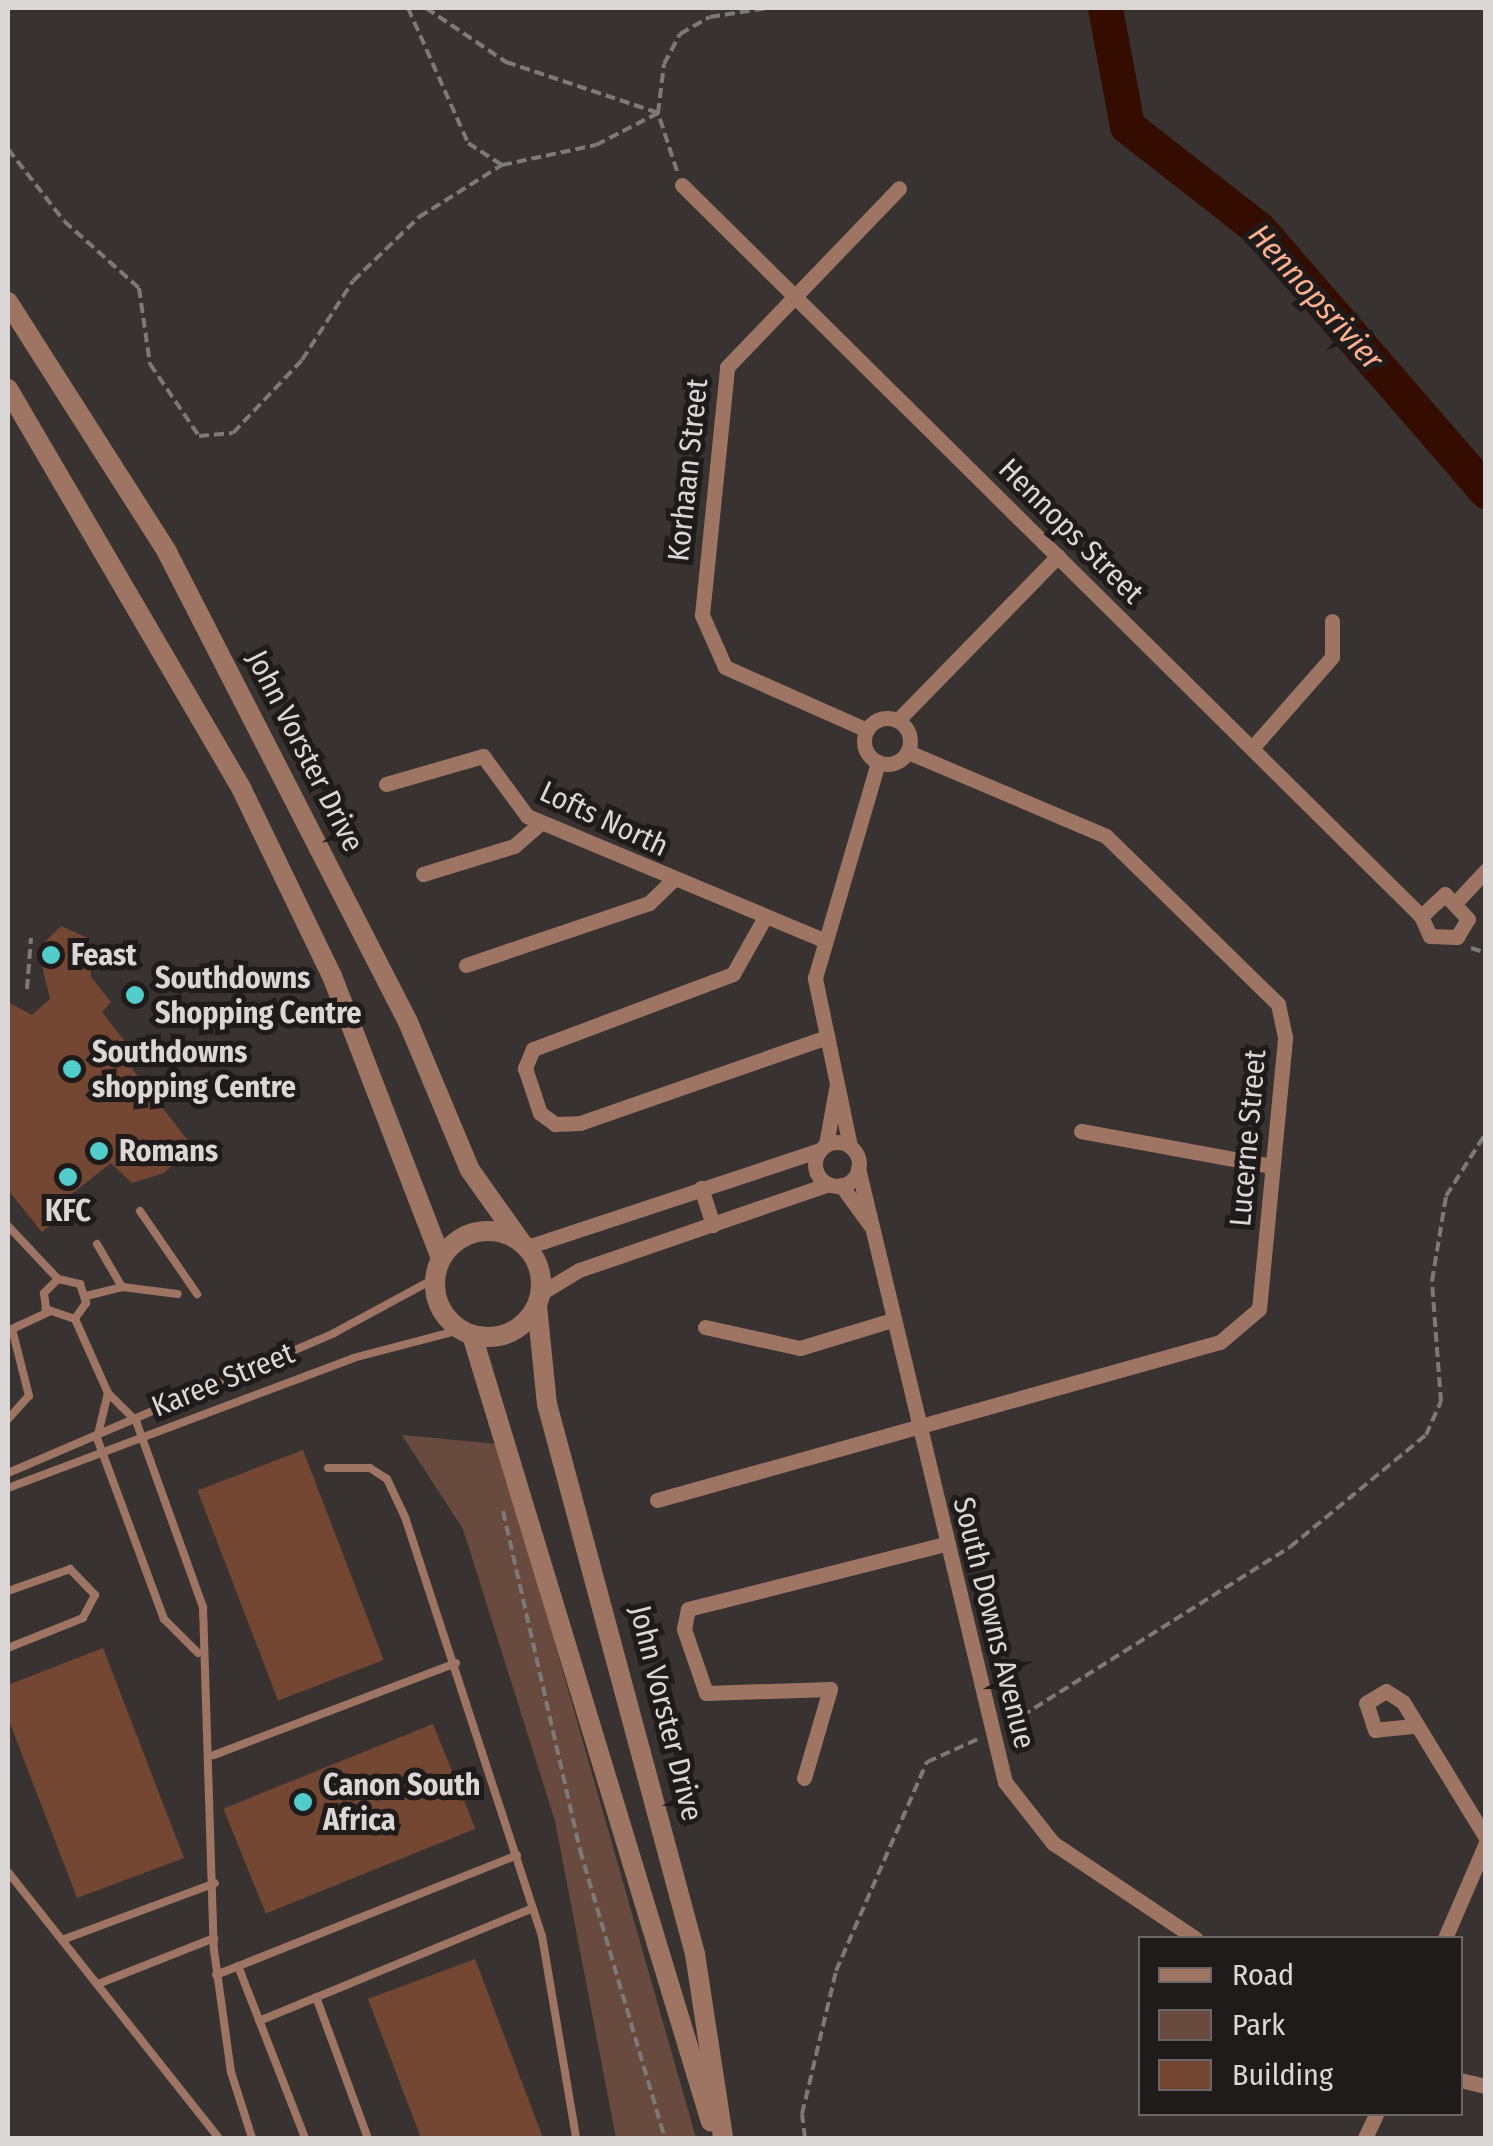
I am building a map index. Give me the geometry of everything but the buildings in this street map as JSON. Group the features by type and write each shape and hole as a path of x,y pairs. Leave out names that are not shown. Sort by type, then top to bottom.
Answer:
{"street":[{"name":"Hennops Street","path":"682,185 1421,916 1430,936 1458,937 1468,919 1459,899"},
{"name":"Korhaan Street","path":"866,730 725,666 703,624 722,382 744,341 899,188"},
{"name":"John Vorster Drive","path":"8,302 167,552 408,1022 470,1170 524,1244"},
{"path":"8,389 242,790 332,976 441,1258 434,1279 436,1299 466,1333 715,2138"},
{"path":"878,762 866,748 866,730 898,720 1058,556"},
{"path":"1252,748 1332,657 1332,621"},
{"path":"878,762 908,752 898,720"},
{"name":"Lucerne Street","path":"657,1500 920,1431 1244,1330 1262,1288 1285,1024 1270,995 1106,836 908,752"},
{"name":"Lofts North","path":"386,784 482,756 505,798 540,823 672,881 824,940"},
{"path":"441,1258 486,1230 524,1244 823,1147 850,1146 815,978 878,762"},
{"path":"422,874 514,846 540,823"},
{"path":"1421,916 1438,895 1459,899 1486,870"},
{"path":"466,966 664,897 672,881"},
{"path":"765,917 733,974 533,1049 525,1068 540,1113 555,1124 580,1123 827,1037"},
{"path":"823,1147 837,1078"},
{"path":"1081,1131 1272,1166"},
{"name":"South Downs Avenue","path":"850,1146 874,1233 944,1544 993,1732 1026,1819 1192,1936"},
{"name":"South Downs Avenue","path":"823,1147 814,1166 874,1233"},
{"path":"466,1333 510,1333 539,1299 580,1270 835,1185 858,1168"},
{"path":"700,1188 713,1226"},
{"path":"524,1244 539,1299"},
{"name":"John Vorster Drive","path":"539,1299 547,1404 695,1954 724,2138"},
{"path":"705,1327 800,1348 892,1320"},
{"path":"804,1778 830,1690 706,1693 684,1629 688,1609 944,1544"},
{"path":"1412,1726 1486,1841 1446,1936"}],"lane":[{"path":"140,1211 197,1294"},
{"path":"8,1226 58,1279 76,1281 86,1296"},
{"path":"97,1244 122,1287"},
{"path":"48,1312 44,1293 58,1279"},
{"name":"Karee Street","path":"8,1474 136,1421 434,1279"},
{"path":"74,1319 86,1296 122,1287 178,1294"},
{"path":"8,1420 29,1396 12,1329 48,1312 74,1319"},
{"path":"74,1319 108,1393 136,1421 203,1606 198,1653 214,1755 216,1974 252,2138"},
{"name":"Karee Street","path":"8,1488 104,1457 353,1358 466,1333"},
{"path":"108,1393 97,1438 164,1619 198,1653"},
{"path":"328,1468 370,1468 388,1479 456,1663 533,1908 576,2138"},
{"path":"8,1591 70,1569 95,1595 83,1618 8,1648"},
{"path":"214,1755 456,1663"},
{"path":"216,1974 517,1855"},
{"path":"8,1872 219,2138"},
{"path":"62,1940 216,1884"},
{"path":"259,2021 533,1908"},
{"path":"98,1984 214,1938"},
{"path":"238,1966 306,2138"},
{"path":"316,1998 368,2138"}],"path":[{"path":"408,8 459,128 502,164"},
{"path":"426,8 506,62 658,113"},
{"path":"682,185 658,113 664,64 680,34 710,17 767,8"},
{"path":"8,149 64,221 138,288 150,364 198,436 233,433 302,360 354,280 419,217 502,164 596,145 658,113"},
{"path":"27,989 31,938"},
{"path":"805,2138 802,2114 836,1971 928,1762 1058,1701 1290,1547 1426,1435 1440,1402 1432,1280 1446,1196 1486,1133"},
{"path":"502,1498 580,1850 664,2138"}],"green space":[{"path":"402,1435 498,1444 696,2138 616,2138 555,1821 463,1529"}],"waterway":[{"name":"Hennopsrivier","path":"1105,8 1127,126 1259,229 1486,491"}],"place":[{"name":"Feast","path":"51,955"},
{"name":"Southdowns Shopping Centre","path":"135,995"},
{"name":"Southdowns shopping Centre","path":"72,1069"},
{"name":"Romans","path":"99,1151"},
{"name":"KFC","path":"68,1177"},
{"name":"Canon South Africa","path":"303,1802"}]}
